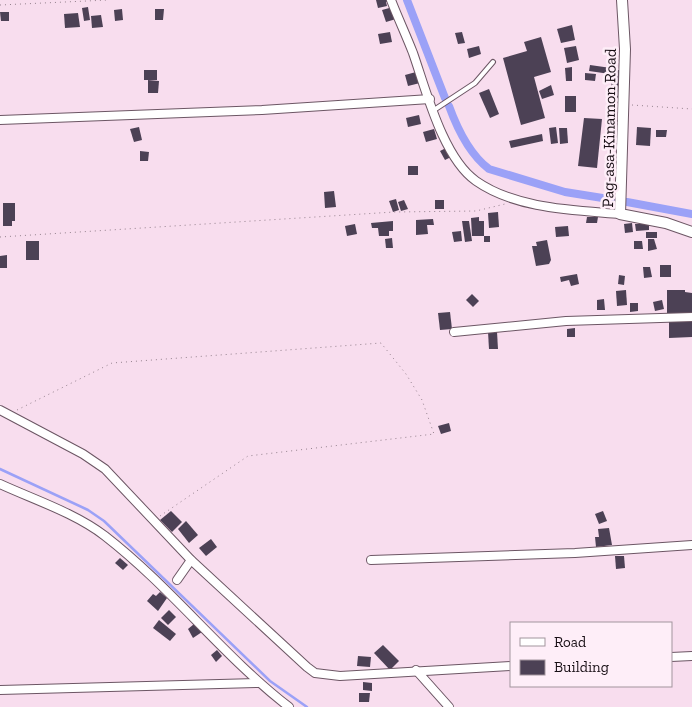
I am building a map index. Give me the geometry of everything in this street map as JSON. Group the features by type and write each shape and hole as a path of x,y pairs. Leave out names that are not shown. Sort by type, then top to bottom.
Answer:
{"street":[{"path":"391,0 446,140 464,170 488,189 520,200 620,214"},
{"name":"Pag-asa-Kinamon Road","path":"622,0 625,35 620,214 666,223 692,232"},
{"path":"0,120 252,110 430,99"},
{"path":"454,332 566,321 692,317"},
{"path":"4,412 94,461 105,469 191,560 307,667 315,672 340,676 416,670 510,666"},
{"path":"0,484 94,528 168,590 258,683 289,707"},
{"path":"371,560 575,553 692,545"},
{"path":"177,580 191,560"},
{"path":"672,657 692,656"},
{"path":"416,670 449,707"},
{"path":"0,690 258,683"}],"lane":[{"path":"434,110 475,84 493,62"}],"path":[{"path":"0,5 108,0"},
{"path":"624,104 692,109"},
{"path":"0,237 394,212 476,211 520,200"},
{"path":"4,412 112,363 381,342 406,374 422,400 434,434 248,456 153,521"}],"building":[{"path":"376,0 391,0 386,2 387,6 378,8"},
{"path":"88,7 90,20 84,21 82,8"},
{"path":"393,7 396,19 386,22 382,10"},
{"path":"122,9 123,20 115,21 114,10"},
{"path":"155,9 164,9 163,20 155,20"},
{"path":"0,12 9,12 9,21 1,21"},
{"path":"78,13 80,27 65,28 64,14"},
{"path":"101,15 103,27 92,28 91,16"},
{"path":"572,25 575,40 561,43 557,29"},
{"path":"390,32 392,42 380,44 378,34"},
{"path":"462,32 465,43 458,44 455,33"},
{"path":"541,37 551,72 534,77 545,118 521,125 503,58 527,51 524,42"},
{"path":"479,46 481,54 469,58 467,49"},
{"path":"576,46 579,60 567,63 564,48"},
{"path":"590,65 611,68 610,74 589,71"},
{"path":"572,67 572,81 566,81 565,68"},
{"path":"144,70 157,70 157,80 144,80"},
{"path":"612,70 621,70 620,98 611,98"},
{"path":"416,72 420,83 408,86 405,75"},
{"path":"585,73 596,74 595,81 585,80"},
{"path":"148,80 159,81 158,93 148,93"},
{"path":"551,85 554,95 542,99 539,91"},
{"path":"489,89 499,114 490,118 479,93"},
{"path":"565,96 576,96 576,112 565,112"},
{"path":"419,115 421,124 408,127 406,118"},
{"path":"584,118 602,119 597,168 578,166"},
{"path":"139,127 142,140 134,142 130,129"},
{"path":"556,127 558,143 551,144 549,128"},
{"path":"637,127 651,128 650,146 636,145"},
{"path":"559,128 567,128 568,143 560,144"},
{"path":"434,129 437,139 426,142 423,132"},
{"path":"656,130 667,130 666,137 656,137"},
{"path":"542,134 543,141 511,148 509,141"},
{"path":"446,148 451,157 445,160 440,151"},
{"path":"140,151 149,152 148,161 140,161"},
{"path":"408,166 418,166 418,175 408,175"},
{"path":"334,191 336,207 325,208 324,192"},
{"path":"396,199 399,210 393,212 389,201"},
{"path":"404,200 408,209 401,211 398,202"},
{"path":"435,200 444,200 444,209 435,209"},
{"path":"3,203 15,203 15,221 12,221 12,226 3,226"},
{"path":"498,212 499,227 489,228 488,213"},
{"path":"479,217 479,221 484,221 484,236 472,236 471,218"},
{"path":"587,217 598,217 597,223 586,223"},
{"path":"433,219 434,225 427,225 428,234 416,235 416,220"},
{"path":"393,221 393,231 389,231 389,236 379,236 378,228 372,228 371,223"},
{"path":"462,221 469,221 472,241 465,242"},
{"path":"632,223 633,232 625,233 624,224"},
{"path":"355,224 357,234 347,236 345,226"},
{"path":"635,224 649,224 649,230 636,231"},
{"path":"568,226 569,236 556,237 555,227"},
{"path":"461,231 462,241 454,242 452,232"},
{"path":"646,232 657,232 657,238 646,238"},
{"path":"484,236 490,236 490,242 484,242"},
{"path":"392,238 393,248 386,248 385,239"},
{"path":"648,239 654,239 657,249 648,251"},
{"path":"547,240 551,260 549,264 536,266 532,246 537,246 536,242"},
{"path":"26,241 39,241 39,260 26,260"},
{"path":"634,241 642,241 643,249 634,249"},
{"path":"7,255 7,268 0,268 0,256"},
{"path":"660,265 671,265 671,277 660,277"},
{"path":"643,267 650,267 652,277 644,278"},
{"path":"577,274 579,284 571,286 569,280 561,282 560,277"},
{"path":"619,275 625,276 624,285 618,284"},
{"path":"626,290 627,305 617,306 616,291"},
{"path":"667,290 685,290 685,292 692,293 692,314 667,314"},
{"path":"472,294 479,301 473,307 466,300"},
{"path":"604,299 605,310 597,310 597,300"},
{"path":"662,300 664,309 655,311 653,302"},
{"path":"630,303 638,303 638,311 630,312"},
{"path":"450,312 452,329 440,330 438,313"},
{"path":"692,321 692,337 669,338 669,322"},
{"path":"575,328 575,337 567,337 567,329"},
{"path":"488,332 497,332 498,349 489,349"},
{"path":"449,423 451,431 441,434 438,426"},
{"path":"171,511 182,522 172,532 160,520"},
{"path":"603,511 607,521 599,524 595,514"},
{"path":"186,521 198,535 189,543 178,529"},
{"path":"609,528 612,545 596,547 595,537 599,537 598,529"},
{"path":"211,539 217,547 206,556 199,548"},
{"path":"615,556 624,556 625,568 616,569"},
{"path":"120,558 128,565 123,570 115,563"},
{"path":"160,592 167,598 158,611 147,601 153,594 156,596"},
{"path":"169,610 176,617 168,625 161,618"},
{"path":"159,620 176,634 170,641 153,628"},
{"path":"194,624 202,632 193,638 188,629"},
{"path":"383,645 399,661 390,670 374,653"},
{"path":"217,650 222,656 216,662 211,655"},
{"path":"358,656 371,657 370,667 357,666"},
{"path":"363,682 372,683 372,691 363,690"},
{"path":"359,693 370,693 369,702 359,702"}],"waterway":[{"path":"407,0 445,98"},
{"path":"449,106 460,132 475,156 489,169 565,192 615,200"},
{"path":"627,202 692,214"},
{"path":"0,469 88,510 104,521 270,681 307,707"}]}
